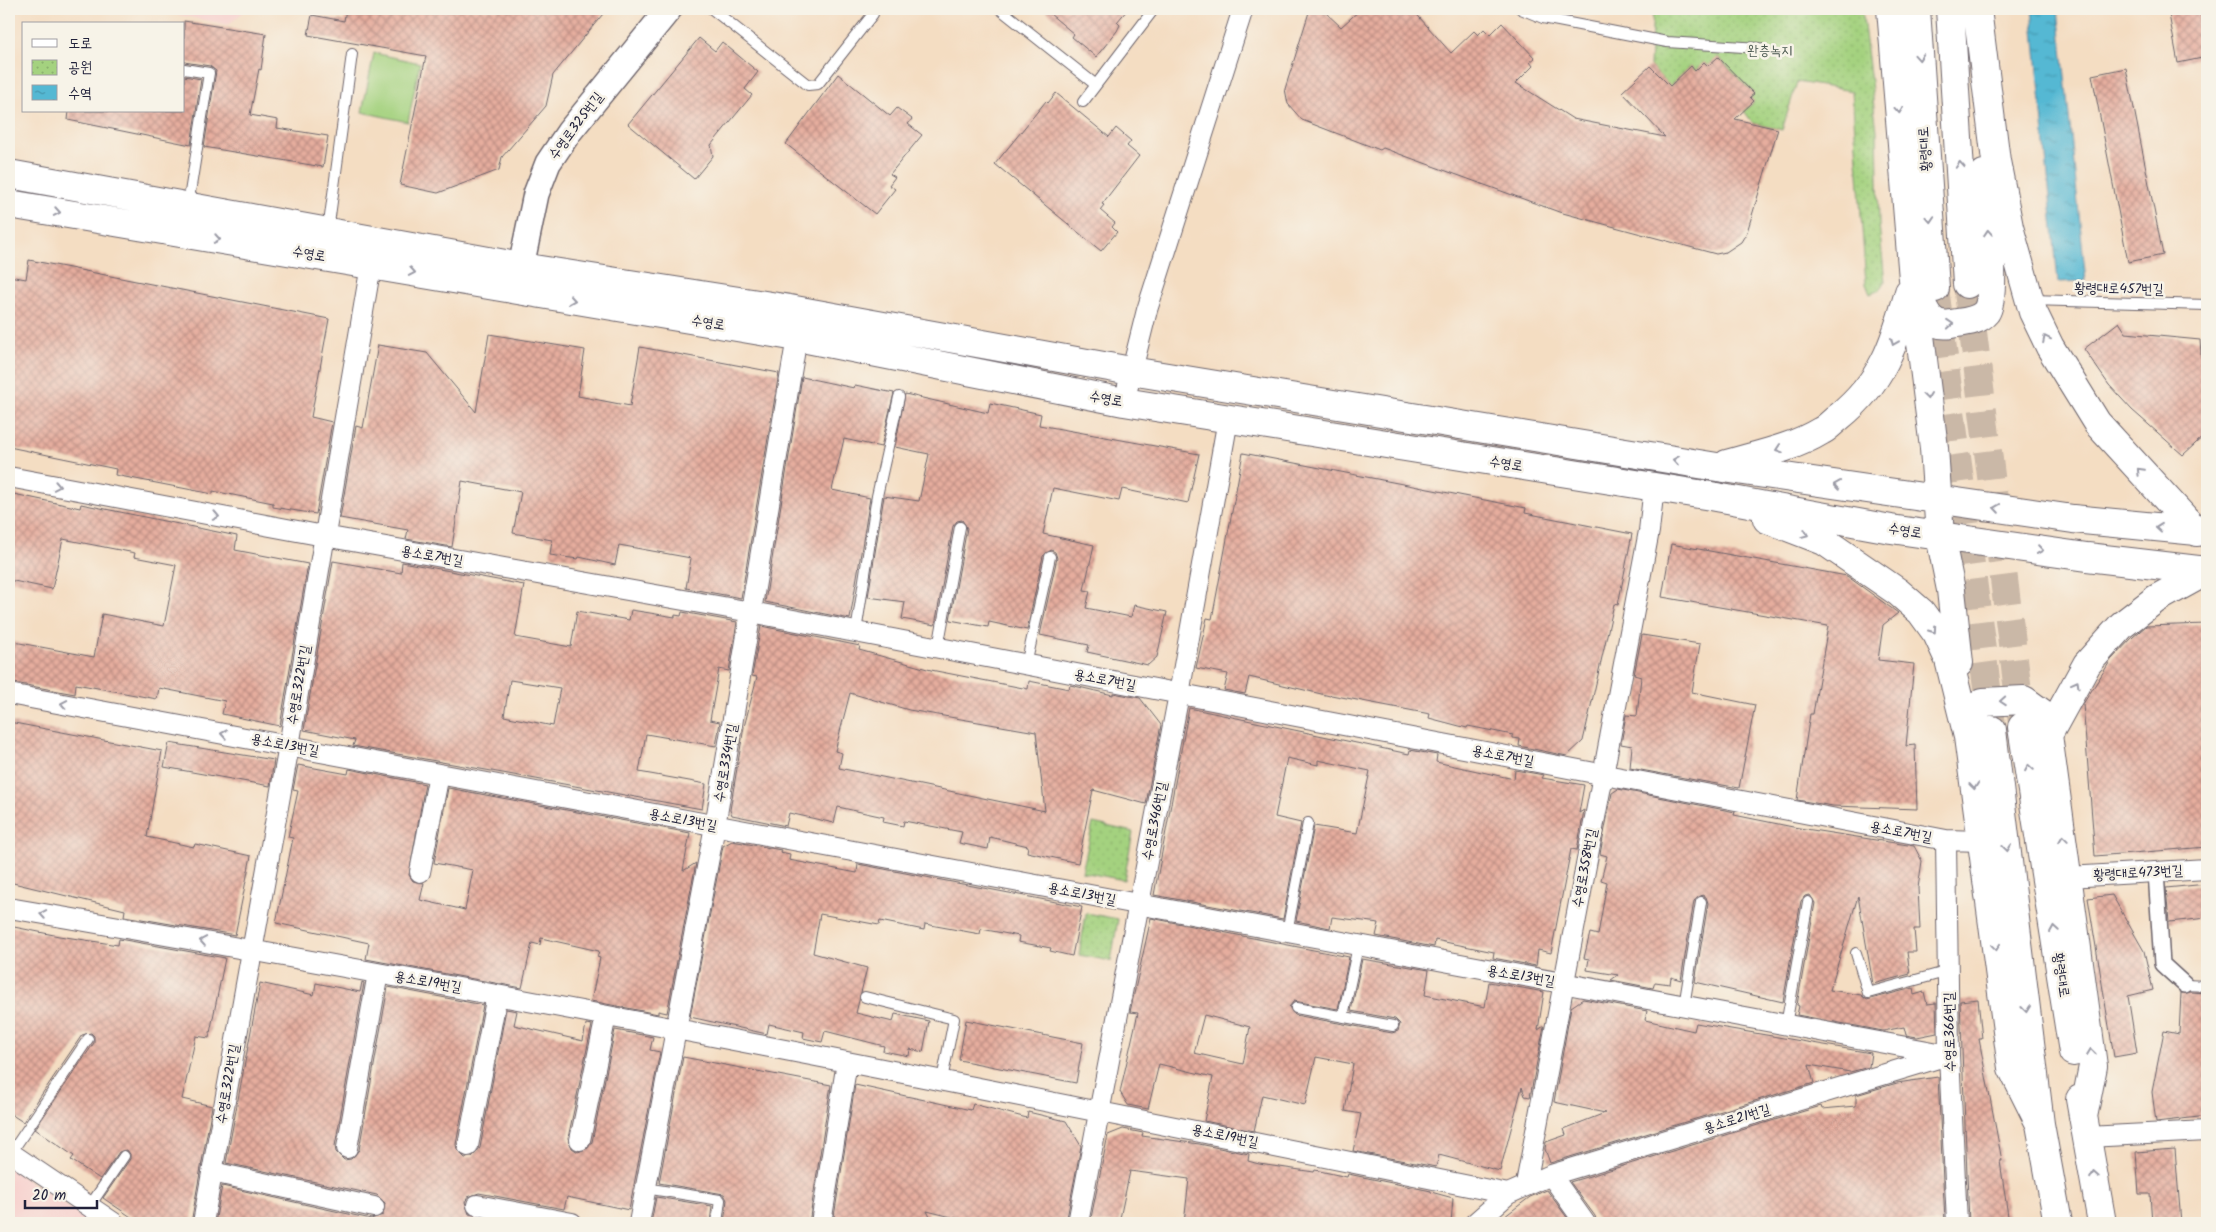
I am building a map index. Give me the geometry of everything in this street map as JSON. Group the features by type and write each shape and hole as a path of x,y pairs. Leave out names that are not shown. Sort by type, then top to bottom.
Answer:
{"main road":[{"path":"1891,9 1924,283 1940,536 1980,734 2040,1124 2058,1223"},
{"name":"황령대로","path":"1916,9 1924,283"},
{"path":"1950,9 1967,284"},
{"path":"1924,283 1924,309 1929,318 1937,324 1947,325 1974,320 1985,312 1990,301 1991,282 1973,9"},
{"path":"1977,9 1996,161 2009,227 2029,300 2050,347 2097,423 2202,532"},
{"name":"수영로","path":"9,174 328,232 519,279 796,337 1124,402 1711,496 1940,536 2206,571"},
{"name":"수영로","path":"9,204 371,265 784,308 1131,371 1717,467 2073,519 2202,532"},
{"path":"1717,467 1784,448 1821,431 1858,401 1884,366 1898,330 1924,283"},
{"path":"1711,496 1824,541 1877,576 1920,612 1937,634 1980,734"},
{"path":"2048,735 2087,664 2122,625 2156,599 2206,571"},
{"path":"2040,1124 2012,1068 1981,841 1980,734 1972,714 1983,702 2024,700 2042,713 2048,735 2093,1066 2085,1127"},
{"name":"황령대로","path":"2022,727 2102,1223"}],"street":[{"name":"수영로325번길","path":"519,279 536,194 548,163 569,132 669,9"},
{"path":"1124,402 1156,278 1242,9"},
{"name":"수영로322번길","path":"203,1223 289,746 371,265"},
{"name":"수영로334번길","path":"638,1223 715,826 796,337"},
{"name":"수영로346번길","path":"1078,1223 1179,694 1228,419"},
{"name":"용소로7번길","path":"9,477 324,536 751,612 1946,840 1981,841"},
{"name":"수영로358번길","path":"1526,1184 1649,530 1654,487"},
{"name":"용소로13번길","path":"9,694 1949,1055"},
{"path":"420,872 439,774"},
{"name":"수영로366번길","path":"1946,840 1949,1055 1957,1223"},
{"name":"황령대로473번길","path":"2068,877 2207,869"},
{"path":"2156,872 2162,964 2185,985"},
{"name":"용소로19번길","path":"9,908 252,949 675,1028 1100,1111 1508,1194"},
{"path":"347,1148 378,973"},
{"path":"468,1146 497,995"},
{"path":"580,1140 606,1016"},
{"name":"용소로21번길","path":"1526,1184 1550,1175 1949,1055"},
{"path":"822,1223 847,1062"},
{"path":"2085,1127 2207,1132"},
{"path":"10,1153 114,1223"},
{"path":"212,1172 374,1207"},
{"path":"1550,1175 1585,1223"},
{"path":"1475,1223 1508,1194 1526,1184"},
{"path":"477,1205 572,1223"}],"lane":[{"path":"712,9 808,85 818,84 873,14 872,9"},
{"path":"1000,9 1096,86"},
{"path":"1083,102 1154,9"},
{"path":"1521,9 1543,18 1668,42 1759,48"},
{"path":"328,232 352,54"},
{"path":"185,69 209,73 188,207"},
{"name":"황령대로457번길","path":"2029,300 2207,305"},
{"path":"856,632 877,496 899,397"},
{"path":"938,648 960,527"},
{"path":"1026,665 1050,557"},
{"path":"1287,932 1308,823"},
{"path":"1684,1006 1701,902"},
{"path":"1786,1025 1808,902"},
{"path":"1343,1016 1358,946"},
{"path":"1856,953 1868,993 1949,971"},
{"path":"2185,985 2207,986"},
{"path":"865,997 954,1018 942,1080"},
{"path":"1296,1008 1393,1026"},
{"path":"10,1153 88,1039"},
{"path":"89,1207 124,1156"},
{"path":"645,1188 720,1200 716,1223"}],"shaded area":[{"path":"149,9 247,9 228,25"},
{"path":"9,1168 92,1223 9,1223"}],"green space":[{"name":"완층녹지","path":"1653,9 1862,9 1877,131 1879,224 1885,282 1880,290 1870,294 1866,284 1852,91 1797,82 1782,130 1753,123 1744,111 1754,102 1750,97 1754,94 1718,57 1708,66 1704,63 1695,71 1691,66 1670,86 1650,66"},
{"path":"374,53 420,63 408,122 362,112"},
{"path":"1093,823 1133,832 1124,880 1082,872"},
{"path":"1086,913 1118,919 1111,961 1079,955"}],"water":[{"path":"2032,9 2058,9 2086,281 2058,282"}],"building":[{"path":"346,9 607,9 553,75 546,106 502,157 499,170 438,193 400,185 426,56 308,35 312,15 344,21"},
{"path":"1044,9 1128,9 1117,22 1120,25 1117,31 1096,57 1072,37 1074,34"},
{"path":"1310,9 1325,12 1341,27 1361,9 1412,9 1451,53 1474,31 1478,35 1484,29 1490,35 1502,23 1535,58 1530,62 1533,66 1516,83 1573,119 1665,137 1622,92 1650,66 1670,86 1691,66 1695,71 1704,62 1708,66 1718,57 1754,94 1750,97 1754,101 1735,119 1778,129 1747,232 1741,242 1726,252 1716,254 1559,212 1383,148 1380,150 1302,120 1288,104 1285,89"},
{"path":"2168,9 2199,9 2201,17 2207,16 2207,57 2178,63"},
{"path":"184,22 266,34 261,70 259,69 250,115 278,120 277,128 328,136 323,167 204,147 216,71 210,66 185,62"},
{"path":"699,38 715,51 722,42 758,72 745,89 752,95 711,145 713,156 694,179 628,124"},
{"path":"2126,68 2163,255 2128,262 2092,75"},
{"path":"838,74 890,116 897,108 912,119 908,124 922,135 890,174 895,177 889,185 895,189 875,214 786,144"},
{"path":"185,76 201,79 191,145 68,120 69,112 185,112"},
{"path":"1056,93 1109,137 1116,128 1131,141 1127,146 1139,156 1102,204 1104,205 1100,210 1115,223 1112,227 1117,232 1101,251 995,164 1046,101 1048,103"},
{"path":"29,260 329,319 311,417 332,422 316,514 273,507 273,503 213,491 213,494 115,475 116,469 9,447 9,276 26,279"},
{"path":"2119,322 2126,333 2200,340 2204,397 2207,397 2207,433 2183,455 2132,410 2109,385 2084,349"},
{"path":"489,334 585,350 578,396 630,406 640,347 779,373 741,598 686,588 691,558 619,545 615,565 579,557 578,559 550,555 552,540 513,533 521,492 462,481 452,547 406,539 408,530 340,518 356,426 363,428 378,345 427,353 476,412"},
{"path":"802,377 854,388 855,385 894,393 881,447 844,439 832,490 870,498 850,619 765,602"},
{"path":"905,394 988,413 990,403 1041,414 1039,425 1199,454 1188,503 1122,489 1119,501 1053,488 1043,534 1094,545 1084,590 1090,591 1086,608 1131,617 1134,605 1167,612 1157,657 1148,665 1087,652 1089,645 1040,635 1057,558 1055,552 1051,550 1043,556 1027,630 989,622 988,627 950,620 967,528 962,520 957,521 953,526 935,625 902,619 905,602 868,597 884,496 919,501 929,454 895,447"},
{"path":"1243,453 1526,508 1525,513 1632,534 1618,605 1614,604 1583,741 1567,756 1519,746 1520,739 1513,738 1513,735 1468,726 1467,728 1429,718 1430,714 1330,696 1249,677 1245,694 1224,690 1228,674 1196,668 1207,618 1212,619"},
{"path":"9,493 80,508 81,504 237,536 235,550 308,564 280,726 222,714 225,701 159,688 157,699 76,684 75,694 9,682 9,641 94,657 102,614 164,626 176,565 134,557 135,553 63,539 52,589 9,580"},
{"path":"1671,544 1847,576 1898,613 1883,625 1878,660 1914,664 1906,746 1915,745 1917,809 1833,806 1797,800 1810,714 1813,714 1828,626 1662,597"},
{"path":"333,561 401,573 402,562 524,585 515,637 571,647 577,611 629,620 631,610 675,617 675,615 681,616 682,612 737,622 729,671 719,669 710,720 720,722 716,746 646,734 639,772 706,784 702,809 353,746 355,740 304,730","holes":["510,680 560,688 553,726 504,716"]},
{"path":"2207,624 2207,847 2095,856 2083,704 2111,660 2146,626"},
{"path":"761,626 860,646 859,650 931,670 1028,689 1029,681 1069,689 1070,685 1113,695 1113,693 1140,698 1161,725 1146,804 1093,790 1078,863 1027,852 1028,846 990,837 988,849 959,843 962,832 904,821 903,826 883,822 884,817 838,807 834,823 789,813 786,826 732,815 730,810 744,727 757,677 752,676","holes":["850,693 909,710 1036,732 1045,811 839,768 842,753 835,751"]},
{"path":"1642,635 1700,644 1692,692 1755,705 1739,788 1630,768 1632,746 1621,744 1626,715 1637,716 1641,677 1634,675"},
{"path":"1189,708 1409,754 1410,750 1437,755 1436,762 1514,779 1515,770 1544,775 1542,778 1584,785 1579,813 1584,810 1577,850 1571,849 1551,953 1538,950 1536,966 1493,958 1494,952 1435,940 1434,947 1376,936 1379,923 1332,917 1330,928 1296,921 1314,826 1357,833 1370,771 1318,760 1318,765 1287,758 1275,817 1301,823 1283,919 1154,895"},
{"path":"9,722 162,751 147,837 194,847 195,844 251,856 235,935 124,916 125,910 9,882"},
{"path":"169,743 274,760 270,786 164,767"},
{"path":"298,765 348,774 349,769 425,784 409,875 413,881 424,883 420,900 465,910 473,870 434,863 448,788 690,833 683,871 696,863 667,1013 658,1011 658,1014 591,1001 600,958 597,957 599,951 541,938 540,945 532,943 522,988 366,959 369,943 276,923 293,838 288,837 298,791 293,790"},
{"path":"1618,789 1735,812 1734,815 1793,827 1914,846 1922,861 1918,888 1920,929 1914,929 1916,952 1907,952 1910,974 1873,984 1858,896 1830,990 1861,995 1867,1000 1913,988 1914,995 1924,992 1927,1004 1936,1003 1937,1033 1917,1037 1906,1035 1904,1027 1883,1031 1797,1015 1799,1006 1797,1005 1815,903 1810,895 1805,896 1801,901 1783,1002 1695,982 1708,903 1706,897 1702,895 1694,901 1681,980 1671,977 1670,984 1655,982 1653,988 1611,980 1618,975 1587,970 1589,959 1584,958 1590,933 1598,935 1607,882 1601,880 1607,856 1600,854 1612,793"},
{"path":"732,841 781,850 780,852 790,854 789,860 857,873 858,864 1082,907 1072,956 1050,951 1051,948 1018,942 1019,936 981,929 980,934 925,924 924,930 880,921 879,925 820,914 813,953 867,968 856,1013 893,1022 895,1014 929,1021 923,1052 910,1049 909,1056 883,1051 884,1046 825,1031 822,1042 803,1038 804,1032 769,1024 767,1034 690,1017 723,846"},
{"path":"2207,884 2207,918 2169,922 2166,888"},
{"path":"2112,895 2144,951 2153,990 2128,996 2137,1053 2114,1057 2088,898"},
{"path":"1151,918 1349,957 1338,1009 1294,1001 1289,1007 1295,1015 1392,1033 1398,1031 1400,1024 1395,1019 1351,1011 1362,959 1429,970 1425,995 1485,1007 1489,982 1544,992 1538,1030 1544,1026 1530,1097 1525,1096 1522,1087 1500,1171 1439,1155 1436,1167 1353,1151 1361,1114 1345,1111 1353,1064 1316,1057 1305,1105 1262,1095 1254,1131 1204,1121 1213,1077 1159,1064 1148,1109 1128,1105 1120,1092 1138,1013 1130,1012","holes":["1204,1015 1250,1027 1243,1064 1194,1053"]},
{"path":"9,926 118,945 119,939 225,958 209,1038 196,1036 182,1099 212,1106 191,1223 140,1223 103,1198 130,1159 130,1154 127,1150 119,1152 100,1179 71,1160 74,1156 35,1129 94,1043 94,1036 91,1033 82,1035 23,1122 9,1113"},
{"path":"362,982 364,983 335,1146 336,1152 344,1160 351,1159 359,1150 388,987 483,1005 456,1144 457,1150 465,1158 472,1157 480,1148 506,1009 517,1011 514,1025 583,1041 586,1024 592,1025 568,1138 572,1148 578,1152 588,1148 592,1142 615,1030 653,1037 650,1050 660,1052 629,1210 567,1197 564,1209 479,1193 468,1197 465,1202 469,1214 510,1223 215,1223 222,1186 371,1219 383,1215 385,1203 377,1195 226,1163 260,983 314,995 316,983 360,992"},
{"path":"2181,993 2207,993 2207,1116 2156,1122 2152,1092 2164,1031 2179,1034"},
{"path":"1583,999 1647,1011 1645,1020 1694,1031 1696,1023 1871,1053 1869,1067 1850,1072 1809,1065 1814,1083 1550,1163 1545,1149 1546,1142 1566,1135 1564,1129 1605,1113 1554,1102 1571,1007"},
{"path":"1978,999 1982,1039 1979,1039 2002,1161 2000,1161 2009,1223 1969,1223 1960,1001"},
{"path":"966,1020 1083,1043 1076,1083 959,1060"},
{"path":"683,1057 831,1085 809,1223 724,1223 727,1200 724,1194 659,1183"},
{"path":"1938,1077 1945,1223 1860,1223 1831,1220 1831,1223 1597,1223 1595,1216 1570,1182 1821,1106 1822,1109 1856,1106 1856,1095 1897,1083"},
{"path":"855,1085 971,1110 973,1104 1027,1118 1028,1112 1066,1121 1081,1146 1066,1223 976,1223 927,1211 933,1223 833,1223"},
{"path":"1123,1129 1143,1133 1142,1136 1199,1144 1249,1154 1248,1161 1259,1164 1314,1172 1315,1170 1347,1177 1348,1174 1431,1191 1453,1198 1451,1223 1184,1223 1189,1179 1130,1171 1119,1223 1090,1223 1108,1135"},
{"path":"2175,1149 2181,1223 2152,1223 2150,1194 2139,1194 2136,1152"},
{"path":"1547,1190 1571,1223 1496,1223 1530,1197"},
{"path":"656,1197 712,1206 710,1223 651,1223"}],"tunnel":[{"path":"1967,284 2022,723"},
{"path":"1935,288 1992,726"}]}
